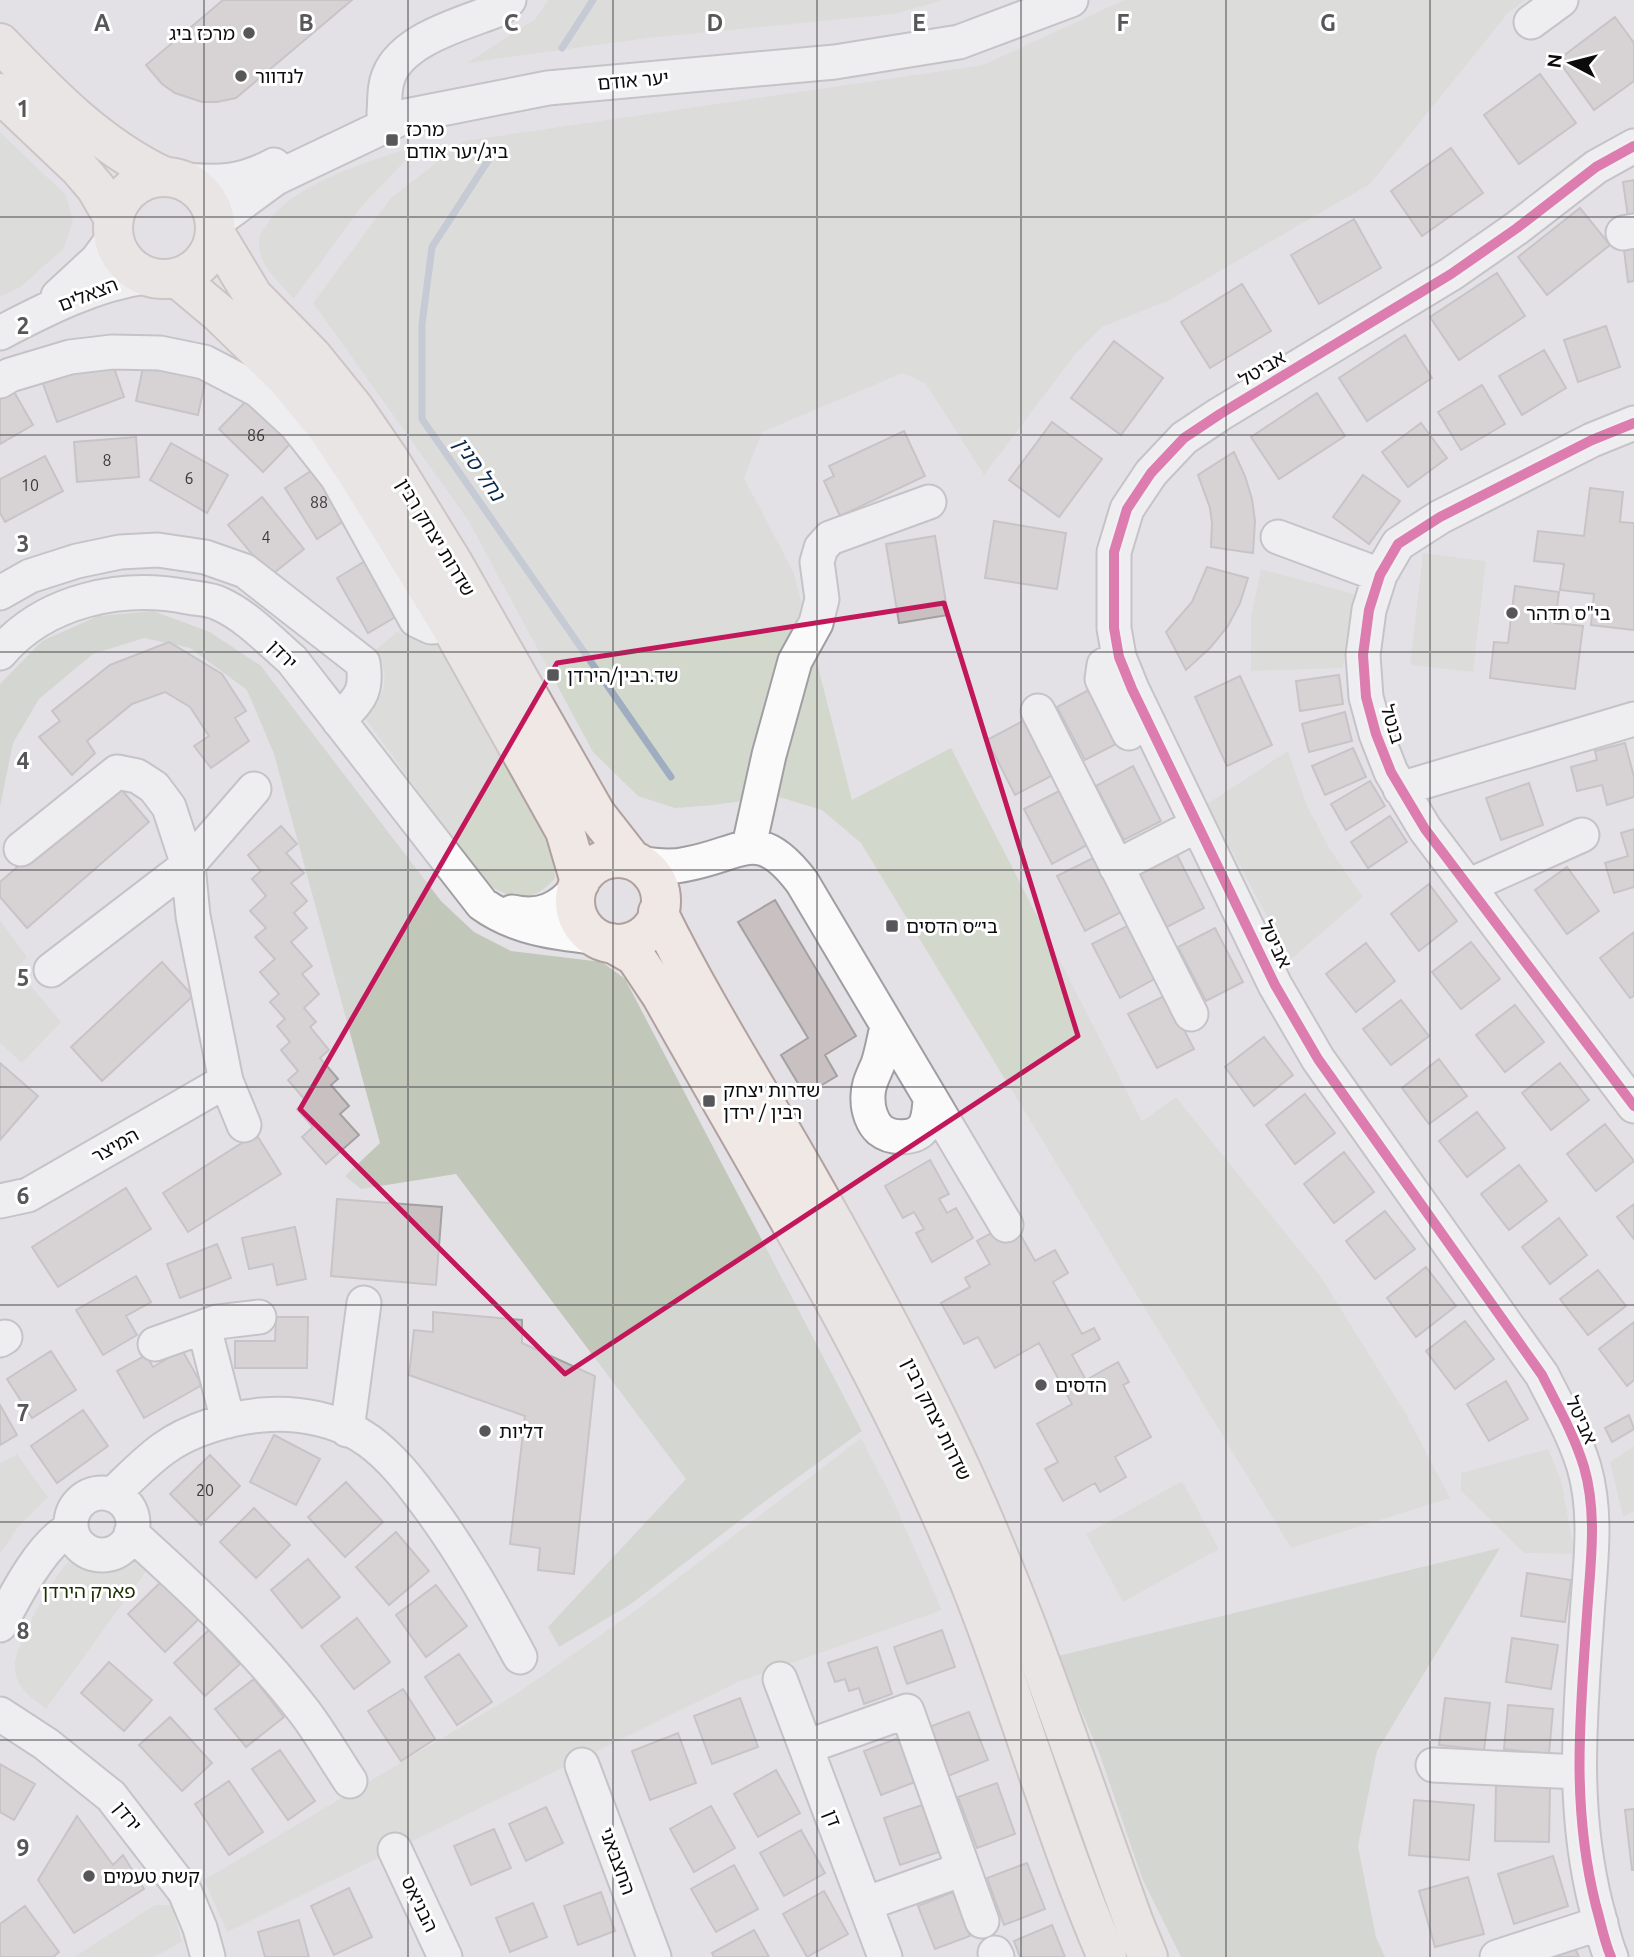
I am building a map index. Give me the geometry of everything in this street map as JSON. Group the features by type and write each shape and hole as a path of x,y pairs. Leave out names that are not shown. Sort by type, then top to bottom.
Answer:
{"main road":[{"path":"0,43 83,124 133,160 174,178 200,190 211,205 216,228 212,248 202,263 193,271 161,277 131,268 124,260 115,244 116,210 130,189 145,180 174,178"},
{"path":"0,93 79,168 96,188 114,228"},
{"name":"שדרות יצחק רבין","path":"216,228 253,296 312,356 354,408 389,459 453,563 596,814 635,862"},
{"name":"שדרות יצחק רבין","path":"161,277 220,314 286,378 327,428 450,625 565,831 578,885"},
{"path":"610,858 625,858 635,862 651,873 659,886 660,907 656,920 648,932 635,940 623,944 603,940 584,926 577,913 575,903 578,885 594,864 610,858"},
{"name":"שדרות יצחק רבין","path":"660,907 686,966 810,1179 882,1311 972,1490 999,1554 1148,1957"},
{"name":"שדרות יצחק רבין","path":"603,940 635,956 661,995 848,1329 909,1449 964,1568 1107,1957"}],"street":[{"path":"383,113 388,76 399,57 421,41 500,9 509,0"},
{"name":"יער אודם","path":"174,178 221,183 244,178 345,128 441,95 540,78 897,40 951,30 1032,0"},
{"name":"יער אודם","path":"216,228 276,178 406,116 548,88 835,62 959,42 1071,0"},
{"path":"1531,22 1561,0"},
{"name":"אביטל","path":"1611,1957 1589,1878 1579,1811 1578,1742 1592,1516 1584,1468 1569,1427 1542,1375 1318,1059 1275,985 1119,657 1114,628 1114,552 1127,509 1151,474 1184,438 1451,274 1517,228 1596,167 1634,146"},
{"name":"הצאלים","path":"31,317 74,283 97,260 114,228"},
{"name":"הצאלים","path":"0,333 99,288 124,280 161,277"},
{"path":"0,381 10,374 70,357 113,352 160,353 204,362 258,390 296,425 337,477 416,620 431,627 450,625"},
{"name":"בנטל","path":"1634,424 1592,440 1440,517 1398,544 1380,575 1369,610 1363,655 1367,697 1376,734 1400,789 1425,829 1634,1107"},
{"path":"749,846 769,755 795,661 816,623 822,599 817,562 821,548 830,538 929,502"},
{"path":"1278,537 1380,575"},
{"path":"0,593 30,576 77,561 120,552 158,550 205,557 245,571 363,663 363,694 340,721"},
{"name":"ירדן","path":"0,653 11,640 49,614 94,597 137,593 177,595 219,603 255,627 292,660 482,904 497,914 538,929 603,940"},
{"path":"1119,657 1104,665 1101,679 1252,978 1260,985 1275,985"},
{"path":"1038,711 1191,1014"},
{"path":"1400,789 1634,719"},
{"path":"20,849 117,772 136,776 154,787 169,807 188,865 193,916 226,1081 244,1125"},
{"path":"51,970 188,865 254,789"},
{"path":"1116,867 1180,834"},
{"path":"1468,886 1582,835"},
{"path":"635,862 658,866 686,865 749,846 771,851 788,864 1006,1225"},
{"path":"660,907 667,890 707,859"},
{"path":"482,904 527,915 539,914 555,909 567,901 578,885"},
{"path":"887,1027 883,1047 870,1081 867,1100 871,1117 880,1130 896,1136 914,1136 923,1129 929,1115 930,1101"},
{"name":"המיצר","path":"0,1202 28,1195 226,1081"},
{"path":"347,1430 364,1303"},
{"path":"156,1344 217,1322 259,1317"},
{"path":"204,1326 228,1421"},
{"path":"112,1495 164,1448 199,1430 243,1416 285,1413 331,1422 368,1440 401,1471 478,1578 520,1657"},
{"path":"91,1495 112,1495 126,1506 131,1515 131,1533 119,1550 101,1555 90,1553 75,1539 71,1519 75,1509 91,1495"},
{"path":"0,1625 19,1588 32,1570 62,1533 71,1529"},
{"path":"131,1533 209,1603 254,1651 304,1710 350,1781"},
{"name":"דן","path":"780,1679 885,1957"},
{"path":"806,1747 908,1711 982,1921"},
{"name":"ירדן","path":"0,1714 46,1744 111,1796 185,1892 200,1928 208,1957"},
{"name":"החצבאני","path":"582,1765 654,1957"},
{"path":"1433,1765 1578,1772"},
{"name":"הבניאס","path":"395,1850 445,1957"},
{"path":"865,1904 963,1869"},
{"path":"1504,1956 1601,1923"}],"highlighted area":[{"path":"944,603 1078,1036 565,1374 300,1109 557,663"}],"green space":[{"path":"548,0 943,0 895,14 648,38 467,63 535,19"},
{"path":"1124,0 1526,0 1509,12 1370,184 1170,300 1102,327 1073,357 984,475 926,384 903,373 762,432 744,478 794,573 852,800 951,748 1142,1121 1176,1097 1321,1277 1406,1414 1450,1498 1291,1548 861,843 822,810 776,796 675,808 638,796 593,752 468,520 313,303 391,198 464,141 983,65"},
{"path":"0,132 66,195 73,221 64,248 21,287 0,297"},
{"path":"421,144 362,206 294,299 265,265 259,249 260,235 277,211 294,197 336,174"},
{"path":"1423,553 1486,561 1473,672 1410,665"},
{"path":"1261,569 1354,594 1343,668 1251,671 1251,617"},
{"path":"397,632 425,644 442,645 552,846 555,878 539,892 531,896 514,896 485,883 364,717 377,701 384,686 383,670 375,650"},
{"path":"1288,751 1307,806 1331,851 1363,897 1290,960 1207,804"},
{"path":"0,920 27,957 16,968 61,1022 22,1063 0,1043"},
{"path":"861,1438 892,1498 942,1610 738,1682 227,1932 204,1880 516,1694 632,1613"},
{"path":"1634,1446 1634,1511 1623,1517 1610,1462"},
{"path":"1548,1449 1561,1480 1575,1554 1524,1553 1461,1491 1461,1473"},
{"path":"17,1454 48,1497 18,1527 0,1554 0,1463"},
{"path":"1182,1481 1219,1549 1123,1602 1086,1534"},
{"name":"פארק הירדן","path":"86,1550 119,1553 152,1563 46,1709 18,1682 16,1658 36,1610 56,1578 72,1558"},
{"path":"155,1905 172,1905 182,1942 154,1957 74,1957"}],"shaded area":[{"path":"153,611 210,632 261,666 441,901 474,932 511,951 602,962 625,979 862,1431 631,1604 559,1647 548,1627 686,1479 456,1174 361,1189 345,1176 380,1143 274,754 247,690 190,648 144,638 93,654 39,699 13,743 0,807 0,684 42,641 98,616"},
{"path":"1500,1548 1377,1751 1358,1846 1376,1937 1385,1957 1181,1957 1142,1878 1100,1755 1058,1656"}],"building":[{"name":"מרכז ביג","path":"223,0 352,0 236,98 202,102 175,93 162,84 146,65"},
{"path":"1615,17 1634,43 1634,81 1594,110 1558,60"},
{"path":"1540,74 1576,123 1519,164 1484,115"},
{"path":"1451,148 1483,193 1422,236 1391,191"},
{"path":"1634,180 1634,223 1629,224 1623,182"},
{"path":"1580,208 1610,245 1547,295 1518,257"},
{"path":"1354,219 1381,268 1319,304 1291,255"},
{"path":"1634,241 1634,281 1628,282 1623,242"},
{"path":"1497,273 1525,316 1459,360 1430,317"},
{"path":"1242,284 1271,331 1210,368 1181,322"},
{"path":"1606,326 1620,367 1578,382 1564,340"},
{"path":"1405,335 1432,378 1367,421 1339,378"},
{"path":"1114,341 1163,378 1121,435 1071,398"},
{"path":"1544,350 1566,388 1522,415 1499,376"},
{"path":"110,356 124,397 57,422 42,381"},
{"path":"145,358 207,373 198,415 136,401"},
{"path":"1482,385 1505,424 1461,450 1438,412"},
{"path":"13,390 33,425 0,444 0,398"},
{"path":"1317,393 1345,436 1279,479 1251,437"},
{"path":"249,398 293,441 263,472 219,429"},
{"path":"1052,422 1102,459 1059,517 1009,480"},
{"path":"1421,423 1447,458 1408,487 1382,452"},
{"path":"904,431 925,476 840,516 824,481 834,476 829,466"},
{"path":"136,437 139,477 77,482 74,442"},
{"path":"171,443 228,475 207,513 150,480"},
{"path":"1234,452 1252,499 1255,521 1253,553 1211,547 1210,508 1198,475"},
{"path":"45,456 63,491 5,522 0,513 0,479"},
{"path":"320,465 353,515 317,539 285,488"},
{"path":"1363,475 1400,501 1369,544 1333,517"},
{"path":"1590,488 1623,492 1620,522 1634,523 1634,630 1591,625 1594,594 1560,590 1564,564 1534,561 1538,531 1584,536"},
{"path":"262,497 304,549 270,576 228,525"},
{"path":"994,521 1066,533 1057,589 985,578"},
{"path":"935,536 948,615 899,623 886,544"},
{"path":"372,557 404,612 368,633 337,578"},
{"path":"1207,567 1248,578 1240,603 1228,626 1210,648 1186,670 1166,632 1192,602"},
{"path":"1515,586 1559,592 1555,623 1583,626 1575,689 1490,678 1494,642 1508,643"},
{"path":"169,642 222,674 246,711 235,718 249,741 211,768 194,746 209,736 190,707 165,692 132,704 87,741 95,753 72,775 39,737 60,721 52,711 110,665"},
{"path":"1339,675 1343,704 1300,711 1296,681"},
{"path":"1240,676 1272,745 1227,766 1195,697"},
{"path":"1094,687 1122,741 1085,760 1057,707"},
{"path":"1345,712 1352,741 1309,752 1302,724"},
{"path":"1025,720 1053,775 1015,795 987,740"},
{"path":"1625,743 1634,777 1634,797 1607,805 1602,785 1577,791 1571,767 1597,760 1595,751"},
{"path":"1353,748 1366,777 1325,795 1312,766"},
{"path":"1133,766 1161,821 1124,840 1096,786"},
{"path":"1370,781 1385,806 1346,830 1331,804"},
{"path":"115,782 149,822 27,928 0,897 0,882"},
{"path":"1529,783 1543,825 1501,840 1486,798"},
{"path":"1061,790 1089,844 1052,864 1024,809"},
{"path":"1390,816 1407,842 1368,868 1351,842"},
{"path":"281,826 297,844 286,853 304,873 291,883 307,901 294,913 307,928 291,942 312,966 302,974 319,994 304,1008 316,1022 310,1027 329,1050 320,1058 338,1079 331,1085 349,1106 340,1114 359,1135 326,1164 302,1137 313,1127 297,1109 306,1101 288,1080 298,1071 281,1050 290,1042 277,1026 285,1019 270,1002 279,994 260,972 275,959 255,937 266,928 250,911 266,896 252,879 261,871 248,855"},
{"path":"1634,829 1634,887 1614,893 1605,863 1628,856 1621,833"},
{"path":"1176,853 1204,908 1167,927 1138,873"},
{"path":"1095,857 1123,911 1085,931 1057,876"},
{"path":"1567,867 1599,911 1567,934 1535,890"},
{"path":"1429,884 1457,921 1419,951 1391,914"},
{"path":"775,900 856,1036 825,1055 837,1076 805,1095 781,1055 808,1038 738,922"},
{"path":"1129,925 1156,978 1120,998 1092,944"},
{"path":"1215,928 1243,982 1206,1001 1178,947"},
{"path":"1634,932 1634,996 1630,998 1600,958"},
{"path":"1471,942 1500,979 1461,1009 1432,972"},
{"path":"1366,943 1395,981 1356,1012 1326,974"},
{"path":"162,962 193,996 102,1081 71,1047"},
{"path":"1166,995 1194,1049 1157,1068 1128,1014"},
{"path":"1401,1000 1429,1036 1391,1065 1363,1029"},
{"path":"1515,1005 1544,1042 1505,1072 1476,1035"},
{"path":"1264,1037 1293,1075 1254,1106 1225,1067"},
{"path":"1439,1059 1467,1096 1429,1124 1402,1088"},
{"path":"0,1063 38,1096 0,1140"},
{"path":"1560,1063 1589,1100 1551,1130 1522,1093"},
{"path":"1305,1094 1335,1133 1295,1164 1266,1125"},
{"path":"1477,1112 1505,1148 1467,1177 1439,1141"},
{"path":"1605,1124 1634,1161 1596,1191 1567,1154"},
{"path":"256,1134 281,1174 188,1232 163,1193"},
{"path":"1344,1152 1374,1192 1334,1223 1304,1184"},
{"path":"930,1160 949,1194 939,1199 947,1213 956,1208 973,1238 932,1262 916,1233 924,1229 914,1212 903,1218 885,1186"},
{"path":"1519,1165 1547,1201 1509,1230 1481,1194"},
{"path":"126,1188 151,1229 58,1287 32,1247"},
{"path":"337,1199 442,1207 436,1285 331,1276"},
{"path":"1634,1204 1634,1239 1617,1217"},
{"path":"1385,1211 1415,1249 1375,1279 1346,1241"},
{"path":"1559,1218 1587,1255 1550,1284 1522,1247"},
{"path":"1013,1221 1035,1261 1055,1250 1068,1273 1053,1282 1082,1334 1094,1328 1100,1339 1072,1355 1086,1380 1118,1362 1129,1382 1123,1385 1151,1437 1115,1457 1126,1477 1100,1492 1095,1483 1063,1501 1045,1469 1058,1462 1037,1424 1072,1404 1039,1343 995,1368 978,1337 964,1344 941,1303 970,1287 965,1278 990,1264 977,1241"},
{"path":"295,1227 306,1279 277,1285 273,1264 249,1269 242,1238"},
{"path":"217,1244 231,1278 180,1298 167,1264"},
{"path":"1426,1267 1456,1306 1416,1337 1387,1298"},
{"path":"1598,1270 1626,1306 1588,1335 1560,1299"},
{"path":"136,1276 151,1302 126,1316 137,1335 103,1355 76,1310"},
{"path":"433,1312 522,1320 522,1343 595,1376 574,1574 538,1570 540,1548 510,1544 525,1416 409,1375 414,1330 433,1332"},
{"path":"276,1317 308,1317 307,1368 235,1368 235,1341 275,1341"},
{"path":"1465,1321 1494,1359 1455,1389 1426,1351"},
{"path":"1634,1322 1634,1380 1627,1386 1599,1349"},
{"path":"182,1350 202,1385 144,1418 117,1371 146,1355 153,1367"},
{"path":"51,1351 76,1390 32,1418 7,1379"},
{"path":"1506,1381 1528,1419 1489,1441 1467,1404"},
{"path":"0,1405 17,1435 0,1445"},
{"path":"83,1410 108,1446 57,1483 31,1446"},
{"path":"1629,1415 1634,1429 1612,1442 1605,1428"},
{"path":"274,1435 320,1459 296,1505 250,1482"},
{"path":"210,1455 240,1486 201,1525 170,1494"},
{"path":"346,1482 383,1522 345,1557 308,1517"},
{"path":"254,1508 290,1545 256,1578 220,1542"},
{"path":"396,1532 429,1571 389,1605 356,1567"},
{"path":"308,1559 340,1597 302,1628 271,1590"},
{"path":"1527,1573 1571,1580 1565,1622 1521,1616"},
{"path":"165,1578 202,1616 165,1652 128,1614"},
{"path":"436,1585 467,1626 426,1657 396,1615"},
{"path":"357,1618 390,1662 354,1689 321,1646"},
{"path":"209,1630 240,1664 205,1696 174,1663"},
{"path":"942,1630 955,1667 907,1684 894,1647"},
{"path":"1512,1638 1558,1645 1551,1689 1506,1682"},
{"path":"877,1647 892,1694 864,1704 859,1688 849,1691 845,1679 835,1682 828,1663"},
{"path":"459,1654 492,1702 457,1725 425,1677"},
{"path":"109,1662 152,1700 124,1731 81,1693"},
{"path":"254,1679 284,1717 246,1747 215,1709"},
{"path":"403,1689 435,1739 401,1761 368,1711"},
{"path":"740,1698 758,1747 712,1764 694,1716"},
{"path":"1445,1698 1490,1703 1484,1750 1439,1745"},
{"path":"1508,1705 1553,1709 1549,1754 1504,1749"},
{"path":"969,1712 988,1760 948,1776 929,1727"},
{"path":"170,1717 212,1763 182,1791 139,1745"},
{"path":"678,1733 696,1783 650,1800 632,1751"},
{"path":"901,1737 918,1781 881,1795 864,1751"},
{"path":"280,1750 315,1801 288,1820 252,1769"},
{"path":"0,1764 35,1784 14,1820 0,1812"},
{"path":"776,1770 800,1813 758,1837 734,1794"},
{"path":"229,1781 263,1832 229,1855 195,1804"},
{"path":"997,1783 1015,1834 977,1848 958,1797"},
{"path":"1496,1784 1550,1785 1549,1842 1495,1841"},
{"path":"1414,1800 1474,1805 1469,1860 1409,1855"},
{"path":"922,1805 939,1852 900,1865 884,1818"},
{"path":"711,1806 735,1848 694,1872 670,1829"},
{"path":"546,1807 563,1843 526,1861 509,1824"},
{"path":"1634,1809 1634,1870 1632,1870 1625,1810"},
{"path":"77,1816 113,1865 123,1855 144,1889 74,1933 38,1880"},
{"path":"494,1829 511,1868 471,1885 454,1846"},
{"path":"801,1830 825,1873 784,1896 760,1853"},
{"path":"1553,1856 1568,1906 1514,1924 1498,1874"},
{"path":"1027,1863 1045,1909 1004,1925 987,1878"},
{"path":"734,1865 758,1909 716,1932 691,1889"},
{"path":"1468,1877 1484,1934 1435,1947 1419,1891"},
{"path":"349,1888 372,1937 334,1955 311,1906"},
{"path":"824,1891 848,1934 807,1957 783,1914"},
{"path":"601,1892 615,1931 578,1945 564,1906"},
{"path":"953,1892 970,1936 935,1949 918,1906"},
{"path":"533,1903 547,1937 510,1952 496,1918"},
{"path":"25,1906 59,1952 53,1957 0,1957 0,1924"},
{"path":"299,1920 309,1957 265,1957 258,1932"},
{"path":"1052,1925 1065,1957 1020,1957 1014,1941"},
{"path":"754,1930 769,1957 714,1957 712,1953"},
{"path":"1574,1946 1579,1957 1551,1957"}],"waterway":[{"name":"נחל סנין","path":"562,48 593,0"},
{"name":"נחל סנין","path":"495,150 432,247 422,324 422,419 671,777"}],"cycle path":[{"path":"1611,1957 1588,1869 1580,1797 1580,1725 1592,1522 1588,1485 1580,1455 1542,1375 1318,1059 1275,985 1119,657 1114,628 1114,552 1127,509 1151,473 1184,438 1451,274 1517,228 1596,167 1634,146"},
{"path":"1634,423 1592,440 1440,517 1398,544 1380,575 1369,610 1363,655 1366,697 1376,734 1391,772 1425,829 1634,1106"}],"place":[{"name":"מרכז ביג","path":"249,33"},
{"name":"לנדוור","path":"241,76"},
{"name":"מרכז ביג/יער אודם","path":"392,140"},
{"name":"בי\"ס תדהר","path":"1512,613"},
{"name":"שד.רבין/הירדן","path":"553,675"},
{"name":"בי״ס הדסים","path":"892,926"},
{"name":"שדרות יצחק רבין / ירדן","path":"709,1101"},
{"name":"הדסים","path":"1041,1385"},
{"name":"דליות","path":"485,1431"},
{"name":"קשת טעמים","path":"89,1876"}]}
